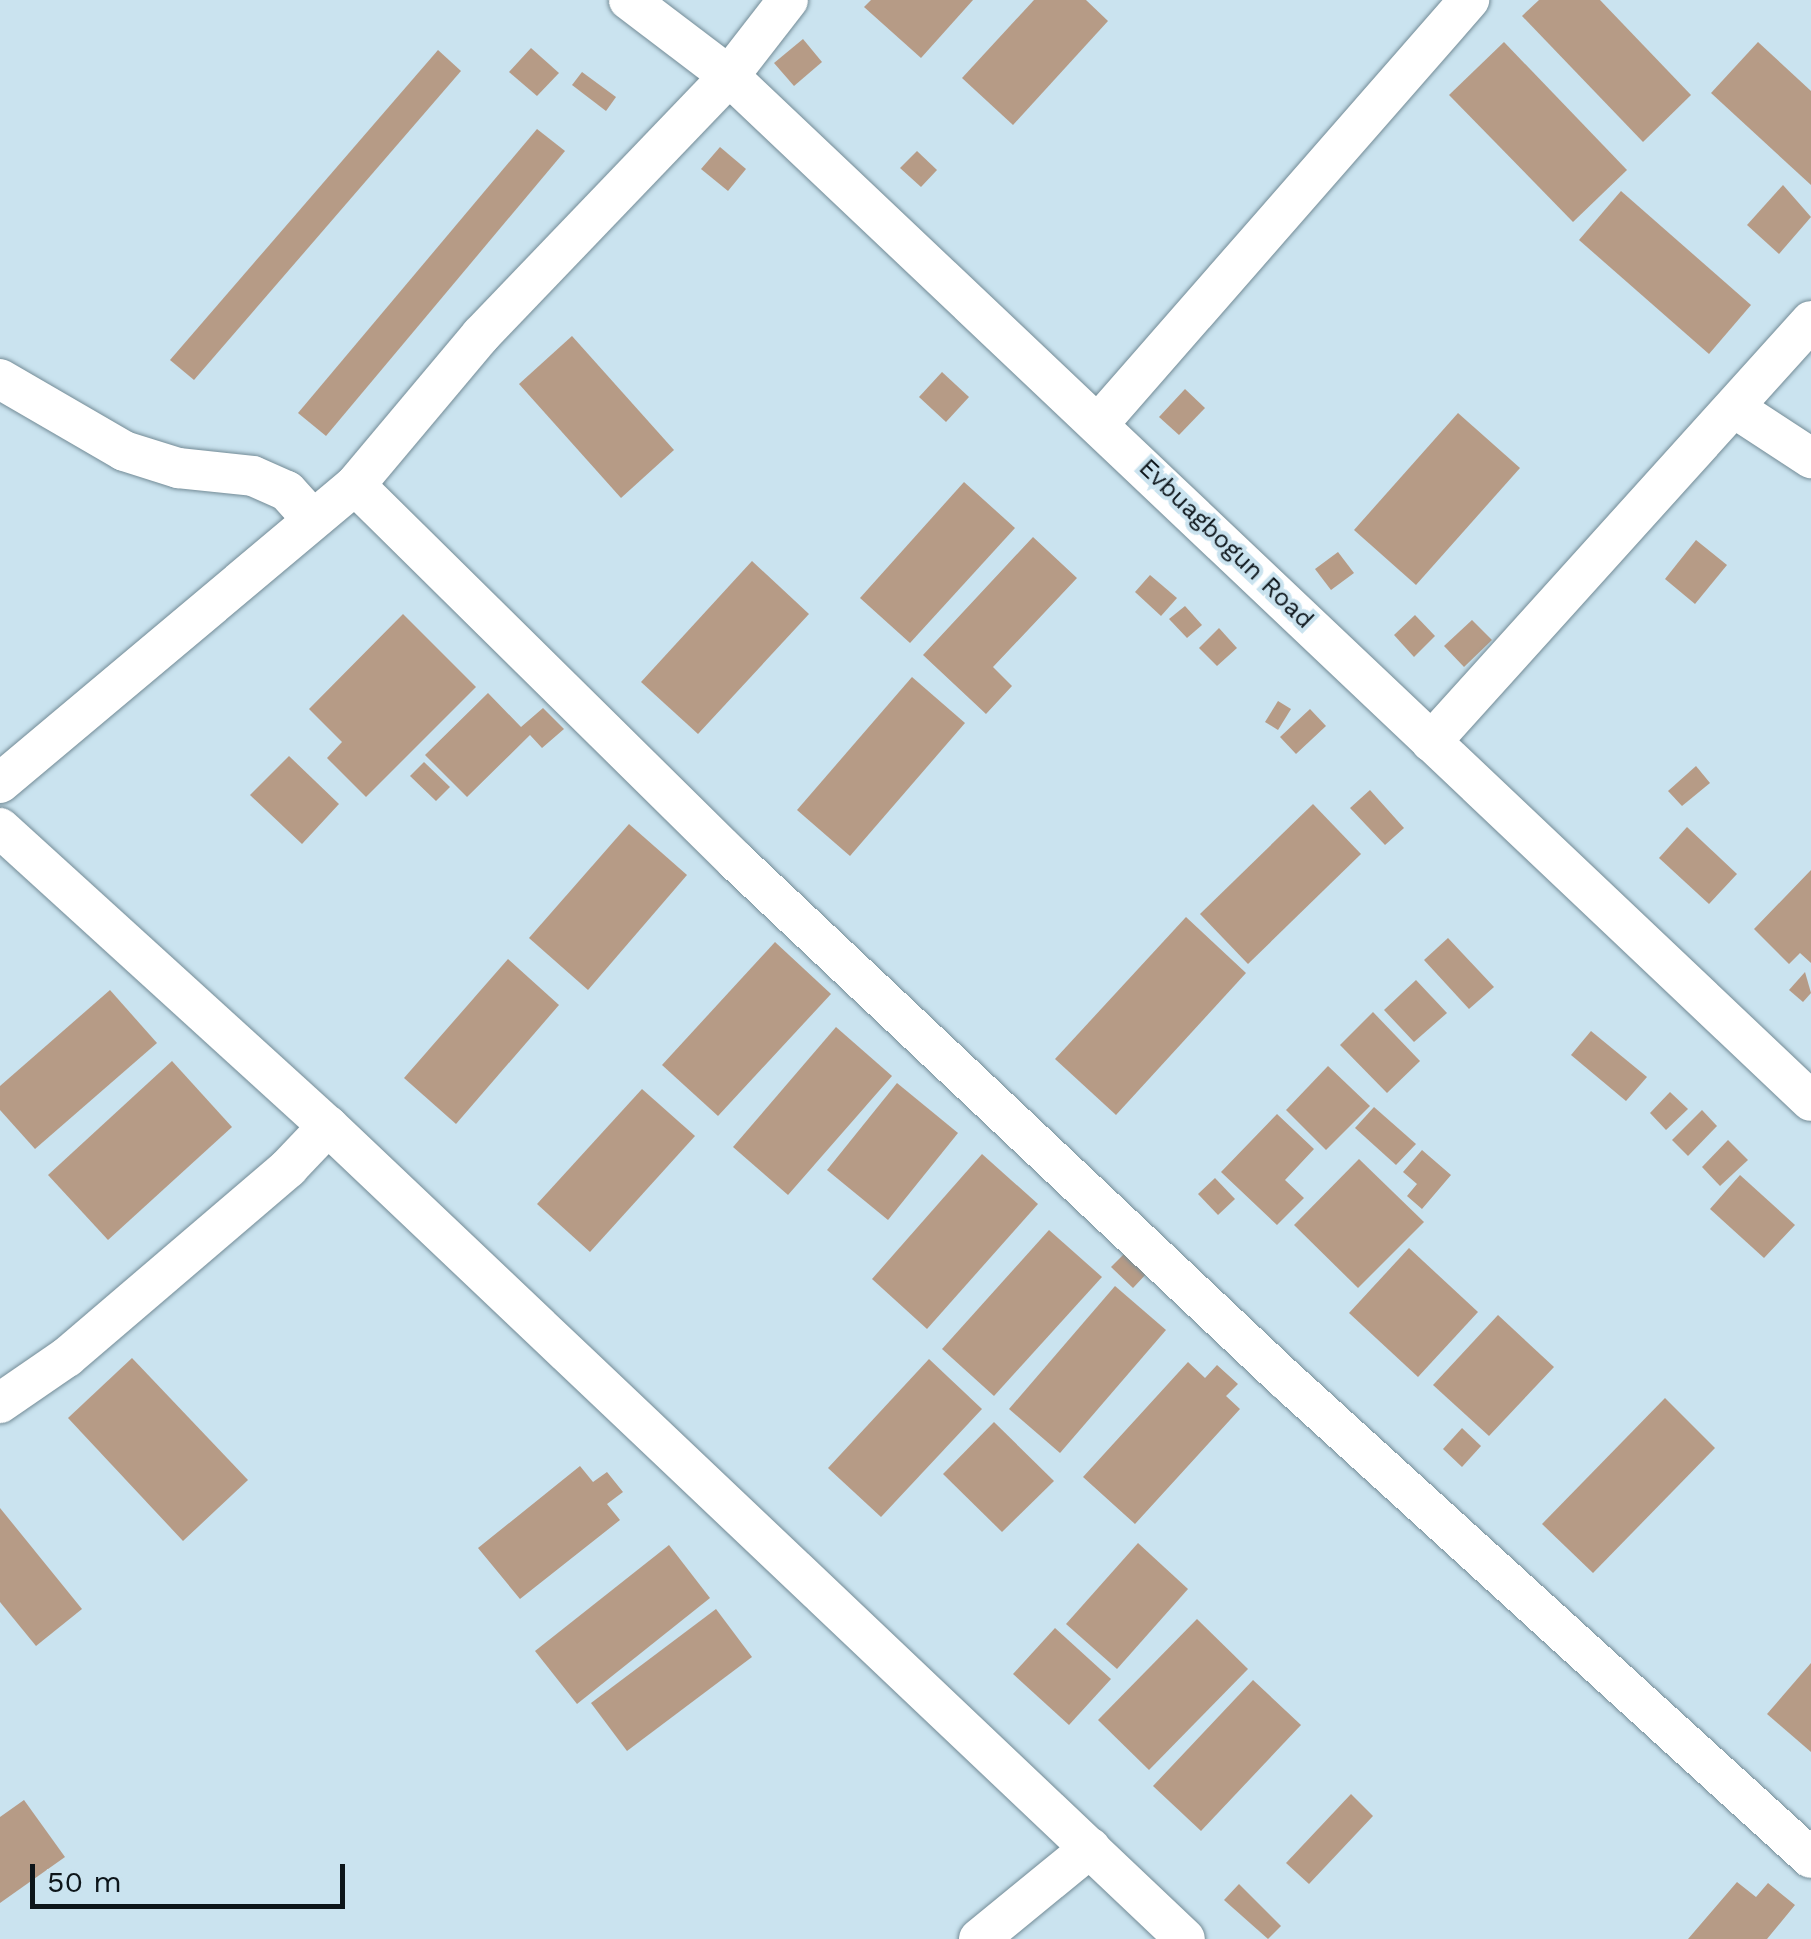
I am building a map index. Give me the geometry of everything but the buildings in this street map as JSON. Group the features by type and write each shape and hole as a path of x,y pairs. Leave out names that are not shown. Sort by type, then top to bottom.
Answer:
{"street":[{"name":"Evbuagbogun Road","path":"629,0 729,76 1100,422 1431,742 1811,1100"},
{"path":"0,783 311,518 356,486 480,335 729,76 788,0"},
{"path":"1100,422 1468,0"},
{"path":"1431,742 1736,409 1811,321"},
{"path":"0,379 124,451 270,483 311,518"},
{"path":"1736,409 1811,458"},
{"path":"356,486 736,861 1285,1379 1811,1858"},
{"path":"0,828 328,1126 1185,1939"},
{"path":"0,1403 67,1357 288,1168 328,1126"},
{"path":"978,1939 1090,1848"}]}
